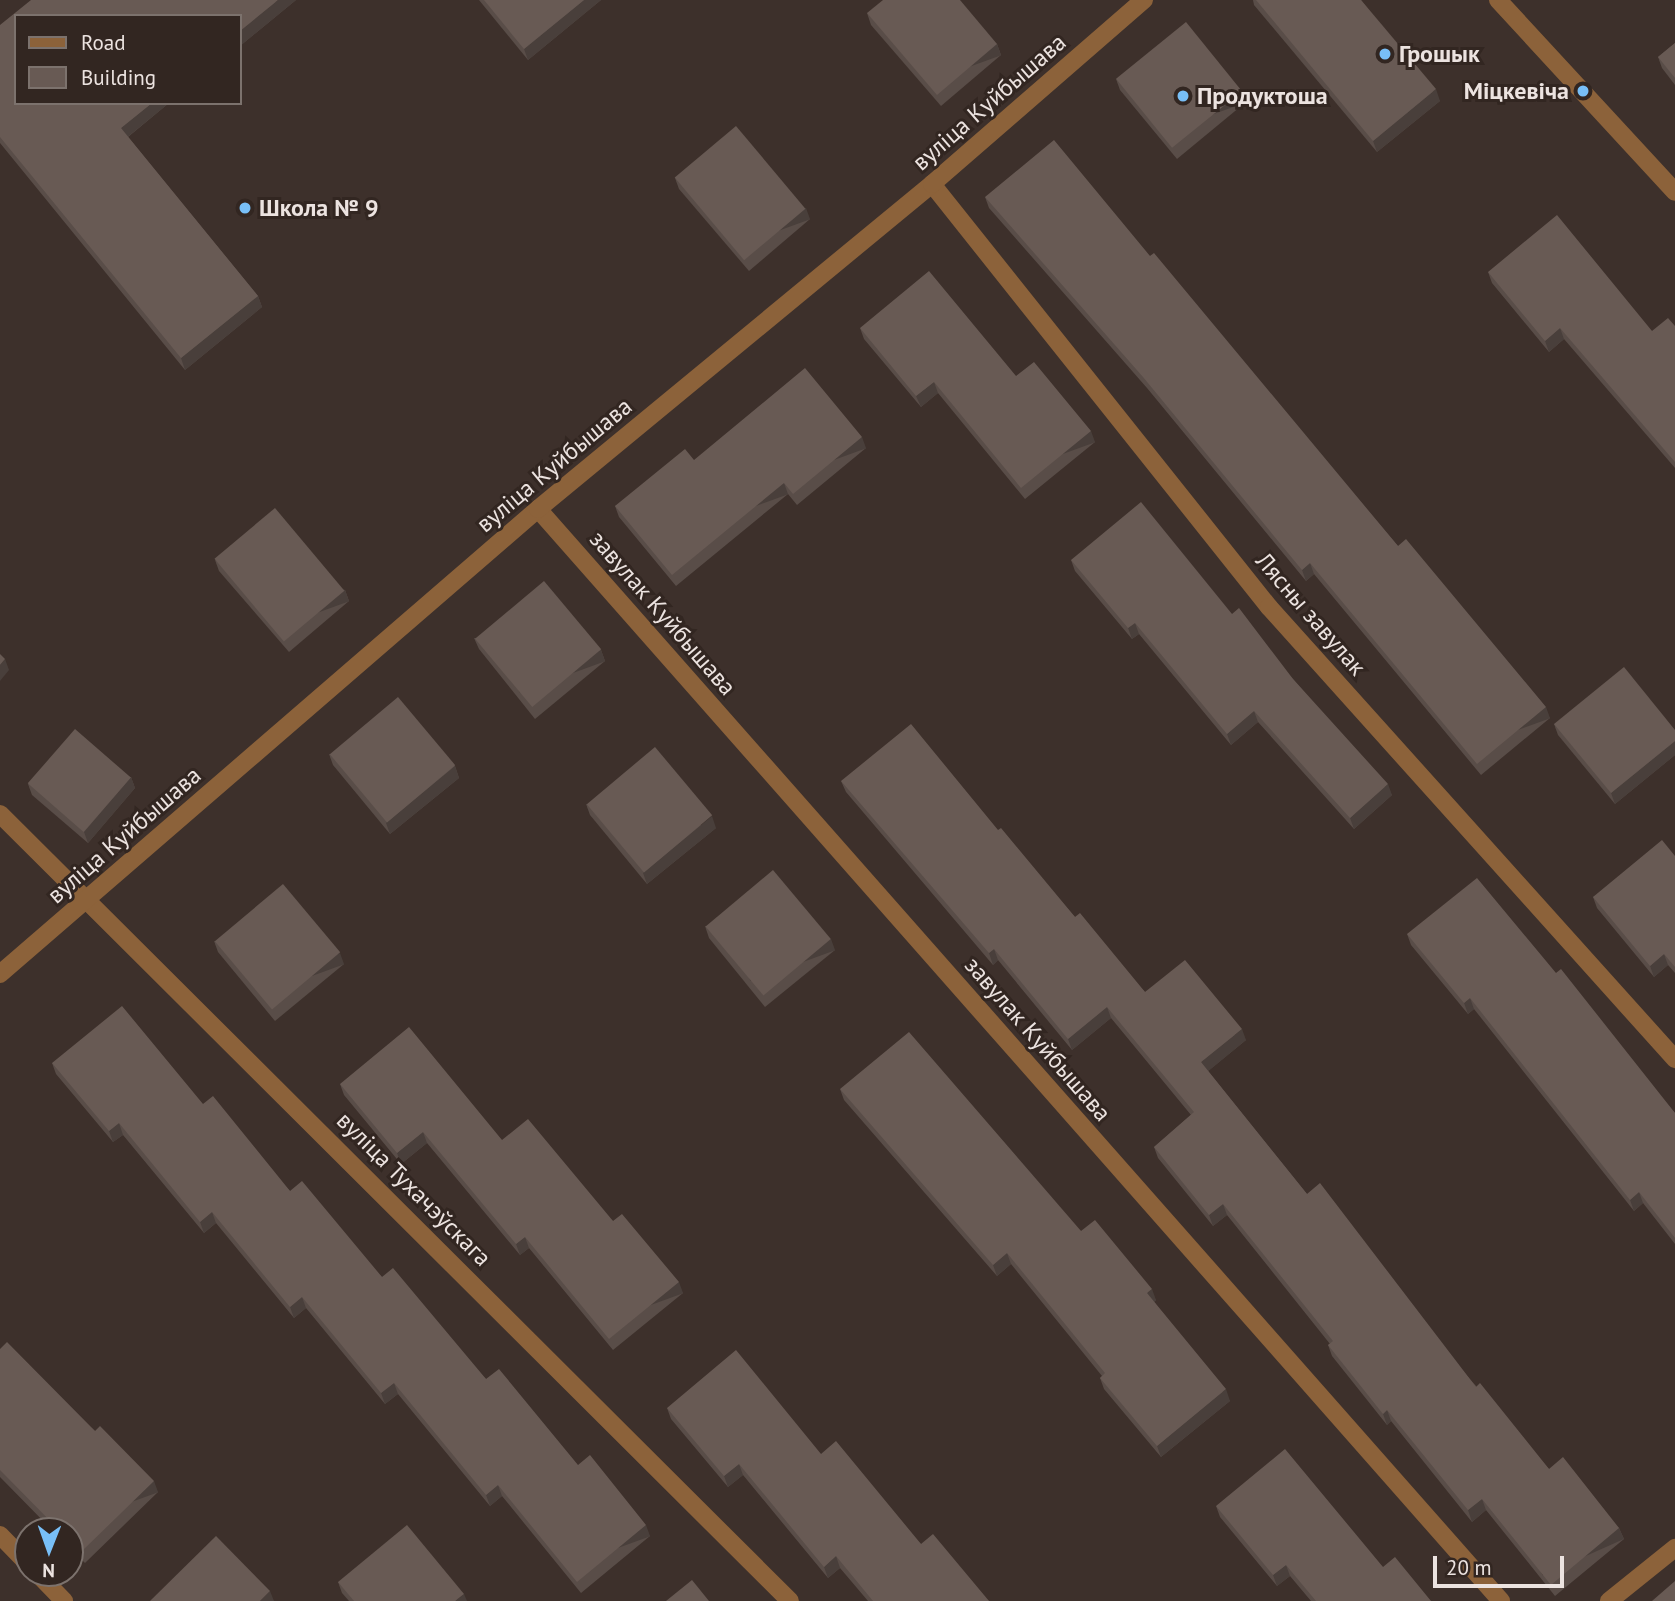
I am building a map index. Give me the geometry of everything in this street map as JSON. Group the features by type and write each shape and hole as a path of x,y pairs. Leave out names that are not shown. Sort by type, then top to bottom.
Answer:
{"street":[{"name":"вуліца Куйбышава","path":"0,974 538,509 932,184 1144,0"},
{"path":"1498,0 1675,192"},
{"name":"Лясны завулак","path":"932,184 1269,607 1675,1059"},
{"name":"завулак Куйбышава","path":"538,509 1501,1601"},
{"name":"вуліца Тухачэўскага","path":"0,814 89,898 790,1601"},
{"path":"0,1535 14,1550"},
{"path":"1609,1601 1675,1548"},
{"path":"50,1587 64,1601"}],"building":[{"path":"31,0 278,0 242,29 242,14 14,14 14,105 150,105 121,128 258,296 181,358 0,137 0,25"},
{"path":"484,0 584,0 524,49"},
{"path":"883,0 960,0 997,44 937,95 867,13"},
{"path":"1256,0 1361,0 1436,89 1373,141"},
{"name":"Продуктоша","path":"1186,22 1242,91 1172,148 1116,79"},
{"path":"1675,43 1675,78 1658,57"},
{"path":"736,126 805,209 744,260 675,177"},
{"path":"1054,140 1150,256 1154,253 1398,546 1406,539 1546,707 1477,764 1310,563 1302,570 1143,377 985,197"},
{"path":"1557,215 1652,331 1668,318 1675,326 1675,462 1560,328 1545,341 1488,272"},
{"path":"929,271 1016,376 1034,362 1091,431 1021,488 934,382 916,396 860,328"},
{"path":"805,368 862,437 793,494 784,483 672,575 615,506 685,449 694,460"},
{"path":"1141,502 1232,614 1239,608 1293,679 1388,784 1350,818 1254,711 1227,734 1135,623 1128,628 1071,560"},
{"path":"275,508 344,591 284,642 214,559"},
{"path":"544,581 601,649 532,707 475,639"},
{"path":"1624,667 1675,730 1675,741 1611,793 1554,724"},
{"path":"398,697 455,765 387,822 330,754"},
{"path":"911,724 998,830 1001,828 1075,917 1080,913 1145,992 1185,960 1242,1029 1201,1062 1307,1194 1320,1183 1476,1387 1480,1383 1549,1469 1563,1457 1619,1528 1551,1585 1482,1499 1468,1510 1387,1410 1383,1414 1328,1345 1333,1341 1223,1204 1209,1215 1154,1147 1194,1112 1107,1007 1068,1039 994,949 989,953 841,781"},
{"path":"75,729 131,778 84,832 28,783"},
{"path":"655,747 712,815 644,872 587,804"},
{"path":"1662,840 1675,856 1675,967 1664,954 1650,966 1593,897"},
{"path":"773,870 831,939 763,996 706,927"},
{"path":"1477,878 1556,973 1561,969 1675,1113 1675,1238 1639,1192 1630,1200 1470,998 1464,1003 1407,934"},
{"path":"283,884 340,952 272,1009 215,941"},
{"path":"122,1006 203,1104 213,1096 290,1191 302,1181 382,1277 393,1268 486,1379 499,1369 578,1465 590,1455 646,1525 577,1582 498,1485 486,1495 394,1383 381,1393 302,1297 290,1307 212,1212 200,1222 119,1123 109,1131 52,1063"},
{"path":"409,1027 502,1140 528,1119 613,1221 622,1214 679,1282 609,1339 525,1237 516,1244 423,1132 397,1153 340,1084"},
{"path":"909,1032 1081,1231 1095,1220 1152,1289 1147,1293 1226,1389 1157,1446 1100,1378 1105,1373 1007,1253 993,1265 840,1089"},
{"path":"7,1342 95,1431 100,1426 154,1481 84,1549 84,1517 46,1517 0,1470 0,1349"},
{"path":"736,1350 821,1454 836,1441 921,1544 933,1534 989,1601 873,1601 836,1556 824,1567 739,1464 724,1476 667,1408"},
{"path":"1285,1449 1383,1567 1395,1557 1431,1601 1316,1601 1286,1565 1273,1575 1216,1506"},
{"path":"407,1525 464,1594 455,1601 354,1601 338,1582"},
{"path":"216,1536 270,1591 260,1601 150,1601"},
{"path":"692,1580 709,1601 666,1601"},
{"path":"1675,1581 1675,1601 1652,1601"}],"place":[{"name":"Грошык","path":"1385,54"},
{"name":"Міцкевіча","path":"1583,91"},
{"name":"Продуктоша","path":"1183,96"},
{"name":"Школа № 9","path":"245,208"}]}
